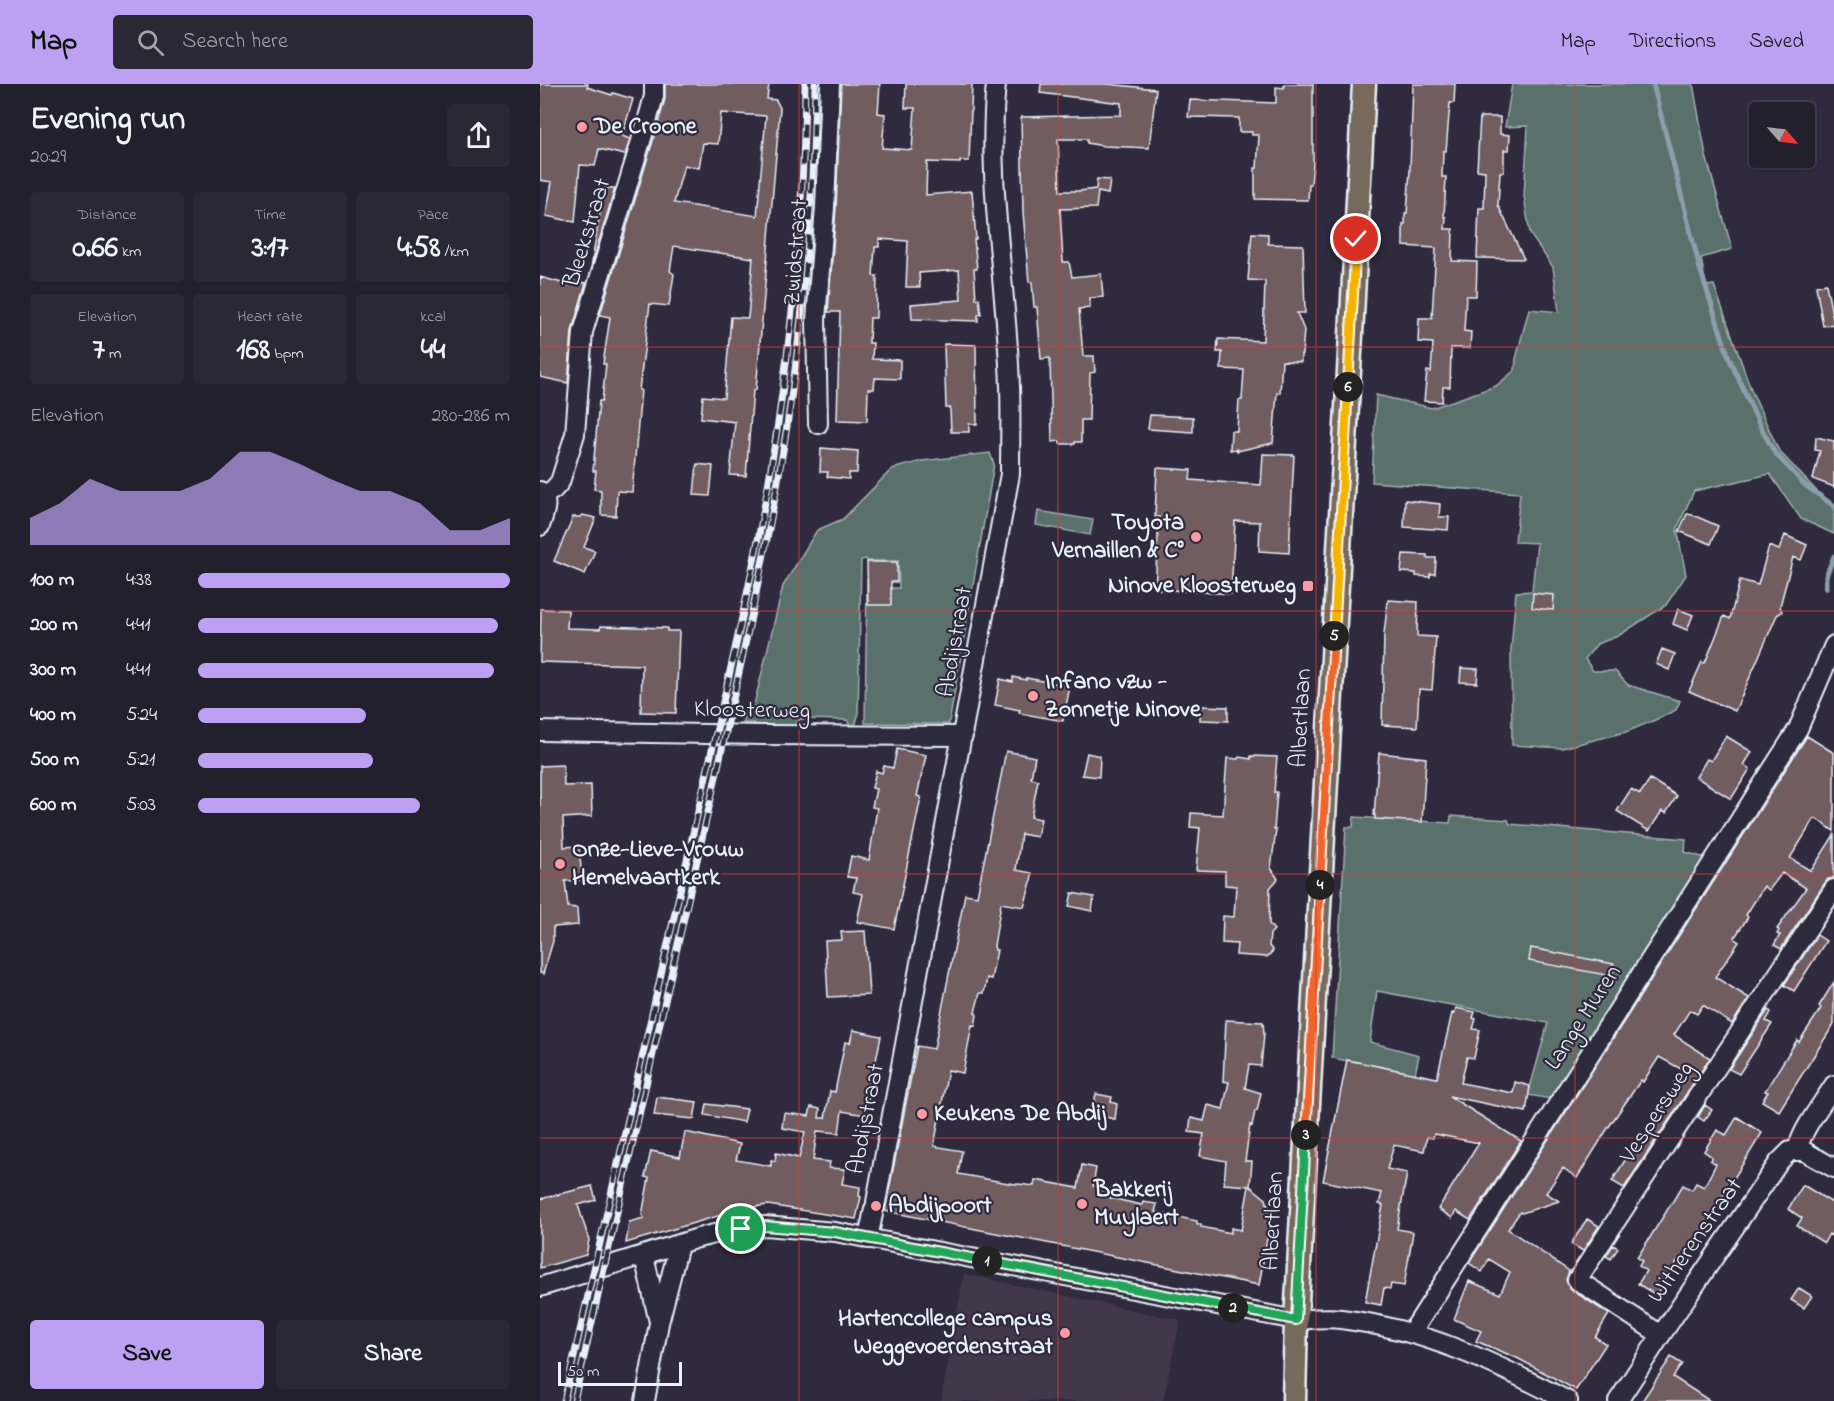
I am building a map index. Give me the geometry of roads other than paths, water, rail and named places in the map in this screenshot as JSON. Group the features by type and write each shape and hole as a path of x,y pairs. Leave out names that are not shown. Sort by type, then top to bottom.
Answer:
{"main road":[{"name":"Albertlaan","path":"1294,1401 1296,1320 1364,84"}],"street":[{"name":"Bleekstraat","path":"542,493 553,490 560,482 575,434 583,332 648,118 654,96 654,84"},
{"name":"Zuidstraat","path":"818,424 816,320 825,207 830,84"},
{"name":"Abdijstraat","path":"868,1239 1010,474 1011,386 996,216 993,116 996,84"},
{"path":"540,526 547,508 542,493"},
{"name":"Lange Muren","path":"1412,1332 1798,729 1834,645"},
{"name":"Kloosterweg","path":"540,731 963,736"},
{"name":"Vespersweg","path":"1661,1335 1577,1280 1834,889"},
{"path":"1834,1085 1800,1139 1797,1150 1810,1154 1834,1168"},
{"name":"Witherenstraat","path":"1618,1401 1779,1162 1790,1151 1797,1150"},
{"path":"540,1287 731,1230 765,1226 835,1232 1296,1320 1340,1319 1412,1332 1459,1348 1568,1401"},
{"path":"645,1401 659,1323 679,1245"},
{"path":"644,1256 659,1323"}],"waterway":[{"path":"1653,84 1700,269 1729,358 1775,453 1805,485 1834,506"},
{"path":"1826,588 1826,576 1834,556"}],"railway":[{"path":"564,1401 753,568 769,480 790,332 802,184 805,84"},
{"path":"574,1401 713,790 755,600 777,486 793,386 804,286 812,185 815,84"}],"place":[{"name":"De Croone","path":"582,127"},
{"name":"Toyota Vernaillen & C°","path":"1196,537"},
{"name":"Ninove Kloosterweg","path":"1308,586"},
{"name":"Infano vzw - Zonnetje Ninove","path":"1033,696"},
{"name":"Onze-Lieve-Vrouw Hemelvaartkerk","path":"560,864"},
{"name":"Keukens De Abdij","path":"922,1114"},
{"name":"Bakkerij Muylaert","path":"1082,1204"},
{"name":"Abdijpoort","path":"876,1206"},
{"name":"Hartencollege campus Weggevoerdenstraat","path":"1065,1333"}]}
